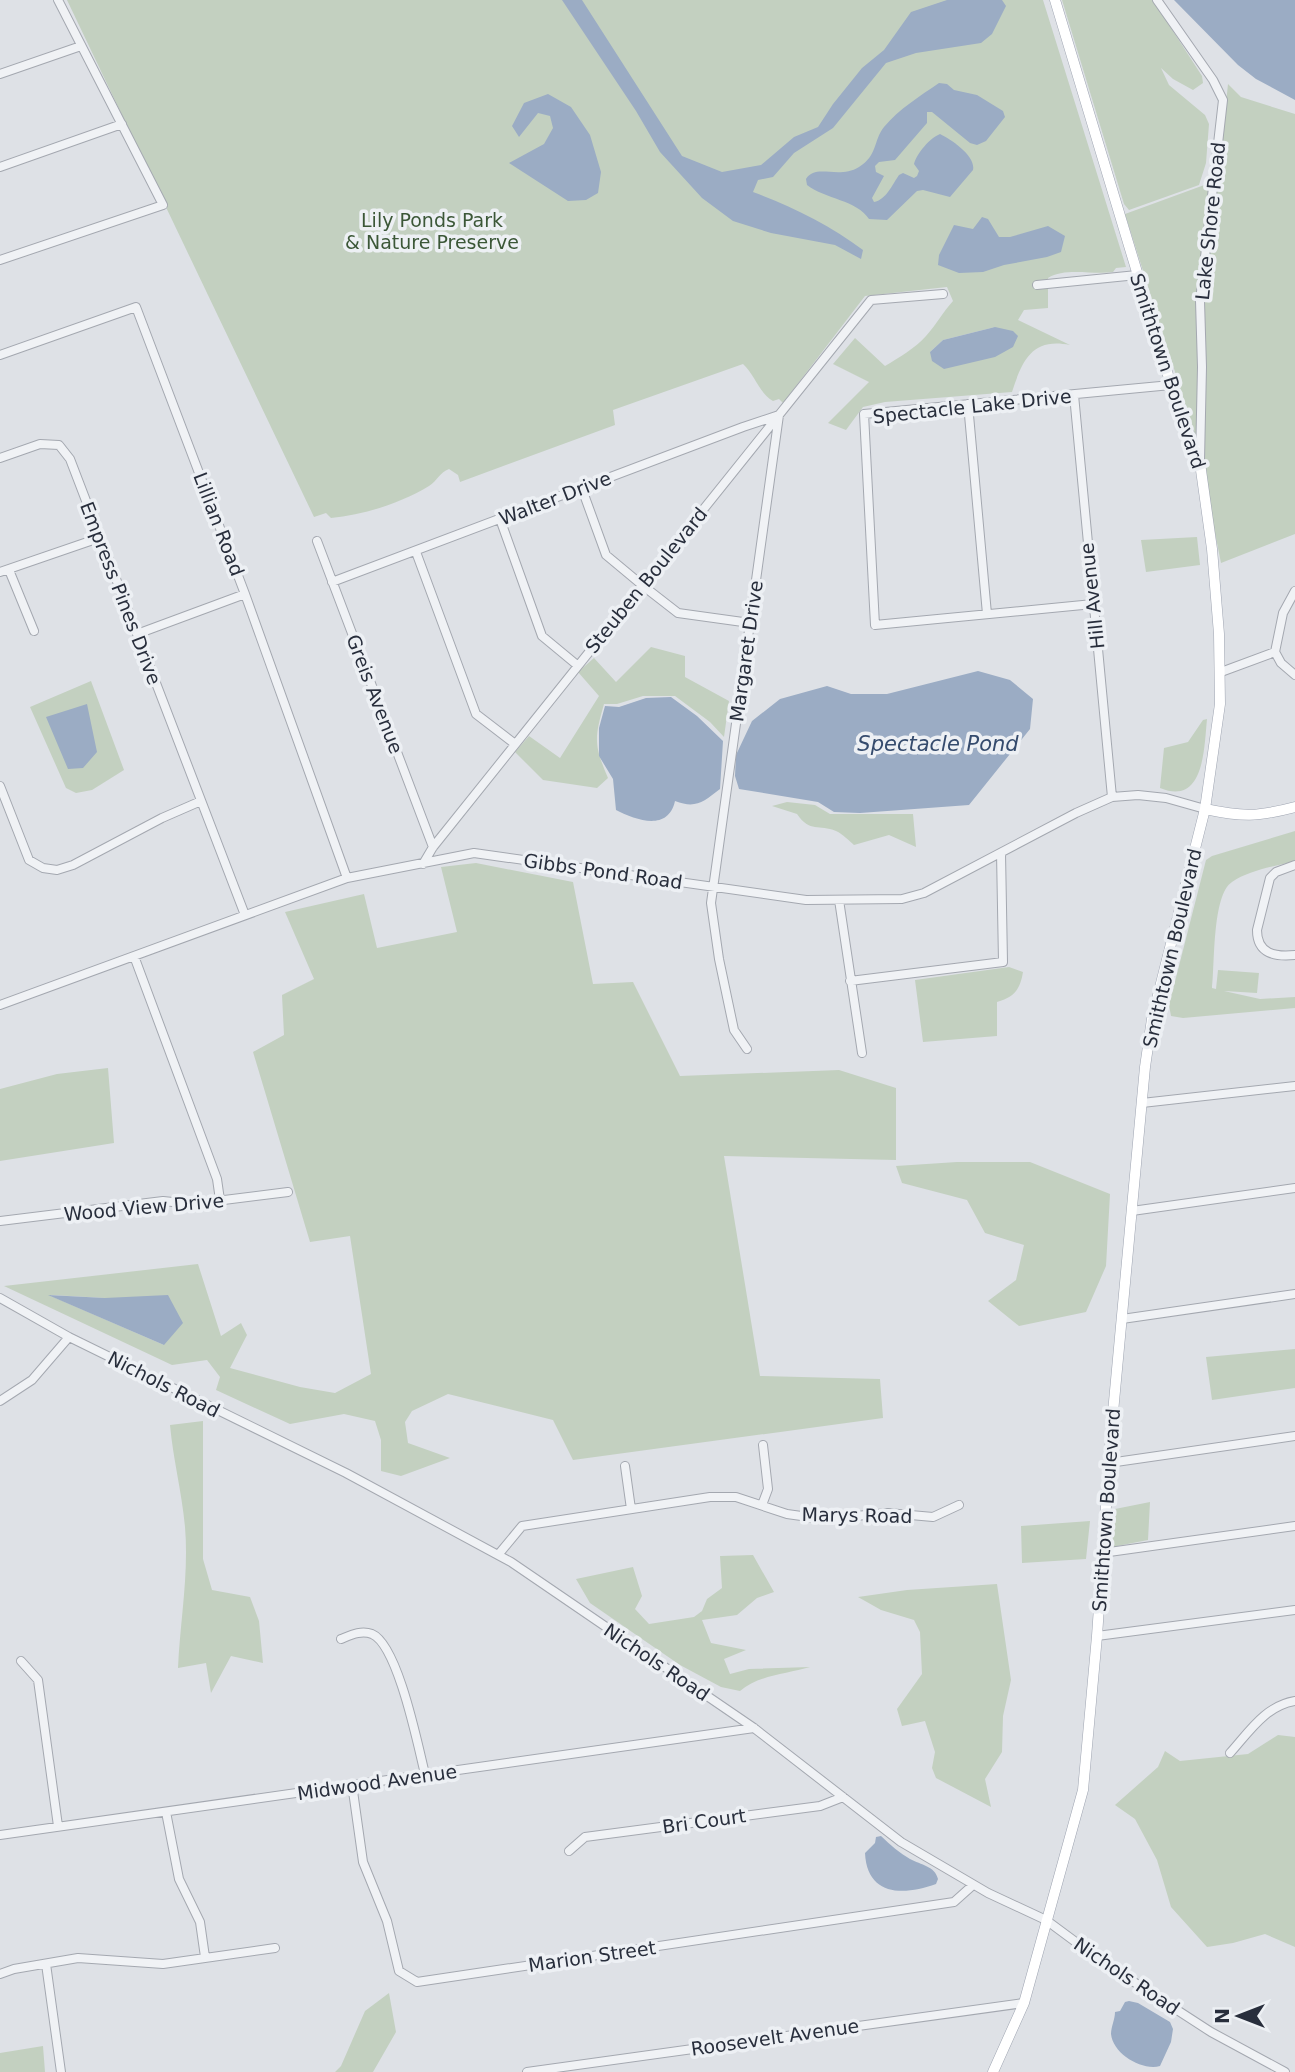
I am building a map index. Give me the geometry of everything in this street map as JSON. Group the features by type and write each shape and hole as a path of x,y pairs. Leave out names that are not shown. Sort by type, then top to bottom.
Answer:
{"main road":[{"name":"Smithtown Boulevard","path":"993,2072 1024,2003 1083,1790 1109,1463 1152,1019 1205,809 1220,705 1221,672 1212,550 1200,463 1171,385 1055,0"},
{"path":"1205,809 1241,816 1263,816 1295,807"}],"street":[{"path":"0,260 163,205 58,0"},
{"name":"Lake Shore Road","path":"1157,0 1213,80 1223,100 1200,301 1200,463"},
{"path":"0,74 81,47"},
{"path":"0,167 122,124"},
{"path":"1037,285 1137,275"},
{"name":"Steuben Boulevard","path":"423,864 433,847 577,665 871,300 943,294"},
{"name":"Lillian Road","path":"0,355 136,307 245,594 347,878"},
{"name":"Spectacle Lake Drive","path":"1093,604 874,625 864,414 1171,385"},
{"name":"Hill Avenue","path":"1073,395 1112,797"},
{"path":"968,404 987,614"},
{"name":"Walter Drive","path":"332,582 779,415"},
{"name":"Margaret Drive","path":"747,1049 734,1030 711,904 779,415"},
{"name":"Empress Pines Drive","path":"0,458 40,444 59,445 70,459 245,915"},
{"path":"582,489 606,555 642,586 678,613 750,623"},
{"path":"500,519 542,636 577,665"},
{"path":"0,572 99,538"},
{"name":"Greis Avenue","path":"317,541 433,847"},
{"path":"416,552 476,714 515,744"},
{"path":"9,570 34,631"},
{"path":"1295,591 1283,612 1275,652 1281,663 1295,674"},
{"path":"138,634 245,594"},
{"path":"1221,672 1275,652"},
{"path":"0,786 29,860 43,868 57,870 73,865 162,818 201,801"},
{"name":"Gibbs Pond Road","path":"0,1005 347,878 474,853 806,900 902,899 924,893 1076,813 1112,797 1138,795 1164,798 1205,809"},
{"path":"850,981 1003,962 1001,853"},
{"path":"1295,865 1270,877 1257,930 1257,938 1265,951 1274,956 1295,955"},
{"path":"839,900 862,1053"},
{"path":"134,956 218,1179 219,1200"},
{"path":"1142,1103 1295,1086"},
{"path":"1132,1211 1295,1188"},
{"name":"Wood View Drive","path":"0,1221 163,1202 192,1204 288,1192"},
{"path":"1122,1319 1295,1294"},
{"name":"Nichols Road","path":"0,1298 69,1337 346,1473 498,1555 754,1728 901,1842 973,1885 1046,1920 1102,1962 1211,2032 1284,2072"},
{"path":"0,1401 32,1380 69,1337"},
{"path":"1109,1463 1295,1436"},
{"path":"762,1505 768,1489 763,1445"},
{"path":"625,1466 631,1509"},
{"name":"Marys Road","path":"498,1555 522,1526 710,1497 736,1497 787,1514 823,1519 888,1513 933,1517 959,1505"},
{"path":"1102,1553 1295,1525"},
{"path":"1097,1636 1295,1610"},
{"path":"341,1639 359,1632 373,1634 385,1644 398,1674 425,1774"},
{"path":"21,1661 38,1679 58,1826"},
{"path":"1230,1753 1268,1711 1295,1701"},
{"name":"Midwood Avenue","path":"0,1835 754,1728"},
{"name":"Marion Street","path":"352,1784 363,1862 387,1921 399,1971 417,1982 954,1902 973,1885"},
{"name":"Bri Court","path":"569,1851 585,1837 820,1806 843,1797"},
{"path":"166,1812 179,1879 200,1922 205,1957"},
{"path":"0,1974 78,1958 163,1964 275,1948"},
{"path":"46,1964 61,2072"},
{"name":"Roosevelt Avenue","path":"527,2072 1024,2003"}],"green space":[{"name":"Lily Ponds Park & Nature Preserve","path":"67,0 1043,0 1126,267 1116,268 1113,272 1071,272 1048,278 1048,308 1024,310 1018,320 1070,345 1046,345 1030,354 1020,370 1012,392 885,402 863,407 846,430 828,423 869,382 833,364 855,338 885,366 921,341 953,301 947,287 865,296 783,403 779,399 773,401 768,398 743,364 613,410 615,425 460,482 458,475 449,469 429,486 394,503 344,516 331,518 326,513 314,517","holes":["995,327 930,352 943,340"]},
{"path":"1062,0 1153,0 1202,76 1203,83 1193,90 1173,79 1161,68 1169,85 1205,115 1209,124 1206,163 1199,185 1129,210 1124,204"},
{"path":"1228,84 1241,97 1295,114 1295,534 1221,563 1196,438 1125,214 1218,180"},
{"path":"1197,537 1200,565 1146,572 1141,540"},
{"path":"651,647 685,656 685,677 729,701 724,737 710,722 675,696 643,696 617,704 604,704 597,742 608,778 597,788 543,780 515,752 529,736 560,758 599,696 578,672 594,658 616,682"},
{"path":"91,681 124,770 92,790 76,793 66,788 30,707"},
{"path":"1207,719 1202,759 1193,782 1185,789 1175,791 1160,788 1164,748 1188,742 1203,720"},
{"path":"787,802 815,805 830,814 913,814 916,847 889,835 854,845 836,831 811,826 797,814 772,806"},
{"path":"1295,831 1295,861 1246,874 1226,889 1218,915 1212,988 1216,989 1218,970 1259,973 1257,993 1224,991 1260,999 1295,997 1295,1008 1183,1018 1171,1016 1169,1005 1206,860"},
{"path":"476,863 573,882 593,984 633,982 680,1076 839,1070 896,1088 896,1160 724,1156 760,1376 880,1379 883,1418 573,1460 553,1420 448,1394 412,1411 405,1422 408,1443 450,1458 401,1476 381,1471 381,1440 375,1421 344,1414 290,1424 216,1390 220,1377 207,1360 172,1365 4,1286 198,1264 221,1336 241,1323 247,1335 230,1368 300,1387 335,1393 371,1374 350,1236 310,1242 253,1052 284,1035 282,995 314,979 285,912 364,894 377,948 457,932 441,867","holes":["51,1295 105,1298 164,1345"]},
{"path":"1009,967 1023,972 1015,992 997,1002 997,1036 923,1042 915,980"},
{"path":"108,1068 114,1143 0,1161 0,1089 57,1074"},
{"path":"957,1162 1030,1162 1110,1194 1106,1266 1086,1312 1019,1326 988,1301 1016,1280 1024,1245 985,1233 967,1200 902,1183 896,1166"},
{"path":"1295,1349 1295,1388 1212,1400 1206,1357"},
{"path":"203,1421 203,1559 212,1590 250,1597 259,1621 263,1663 231,1656 211,1693 206,1663 178,1668 186,1545 184,1514 170,1425"},
{"path":"1150,1502 1148,1540 1112,1547 1115,1509"},
{"path":"1090,1521 1086,1559 1022,1563 1021,1526"},
{"path":"753,1555 774,1592 757,1598 737,1615 702,1620 711,1643 746,1650 724,1659 730,1674 749,1669 810,1667 755,1681 740,1691 721,1687 680,1665 590,1603 576,1579 633,1567 642,1596 635,1609 649,1624 694,1617 702,1611 707,1599 722,1588 720,1556"},
{"path":"997,1584 1011,1680 1003,1716 1002,1752 985,1779 991,1807 936,1778 932,1768 935,1752 925,1721 902,1726 897,1709 922,1674 920,1632 914,1620 881,1610 858,1597 907,1590"},
{"path":"1278,1735 1295,1737 1295,1947 1265,1934 1207,1947 1171,1907 1157,1860 1135,1819 1115,1805 1158,1767 1165,1751 1180,1761 1248,1754"},
{"path":"389,1993 396,2032 373,2072 335,2072 341,2066 365,2011"},
{"path":"43,2046 45,2072 0,2072 0,2053"}],"water":[{"path":"562,0 582,0 682,156 722,172 761,165 794,137 818,127 862,68 884,50 911,12 947,0 1002,0 1006,6 992,34 981,43 916,53 886,63 833,128 794,153 773,177 758,180 753,192 796,210 837,232 863,250 861,259 835,245 771,233 733,221 702,198 660,152"},
{"path":"1174,0 1295,0 1295,100 1256,79 1238,65"},
{"path":"939,83 947,84 954,90 977,95 1003,111 1005,117 986,141 977,145 970,143 932,112 927,112 927,123 895,160 879,162 875,166 876,172 884,176 872,198 874,202 882,198 903,173 914,178 917,176 919,171 914,164 918,155 928,142 940,134 962,149 973,165 973,170 950,197 917,191 887,220 869,219 857,208 807,185 806,179 810,174 851,171 859,167 869,158 890,120"},
{"path":"548,94 571,107 590,135 601,172 598,193 586,200 568,201 509,163 544,144 553,128 550,116 538,113 519,137 512,126 524,103"},
{"path":"982,217 988,219 999,237 1010,237 1048,226 1065,236 1061,252 983,272 959,273 938,265 939,255 954,225 973,229"},
{"path":"995,327 1013,331 1018,336 1013,347 995,357 944,369 932,361 930,352 943,340"},
{"name":"Spectacle Pond","path":"978,671 1010,680 1033,699 1030,729 969,805 860,813 834,812 818,802 739,789 735,776 736,755 752,721 780,699 827,686 851,694 887,694"},
{"path":"671,697 697,716 723,741 720,789 699,803 675,801 666,817 659,820 642,820 616,810 613,779 599,756 599,728 605,706 619,707 646,698"},
{"path":"87,704 97,752 83,768 68,769 46,717"},
{"path":"48,1295 105,1298 168,1295 183,1323 164,1345"},
{"path":"881,1836 906,1857 934,1871 938,1879 936,1884 900,1891 880,1885 872,1878 865,1853 875,1843 876,1837"},
{"path":"1125,2002 1138,2003 1170,2022 1173,2029 1171,2042 1160,2066 1137,2063 1123,2054 1113,2041 1111,2031 1115,2012 1120,2011"}]}
